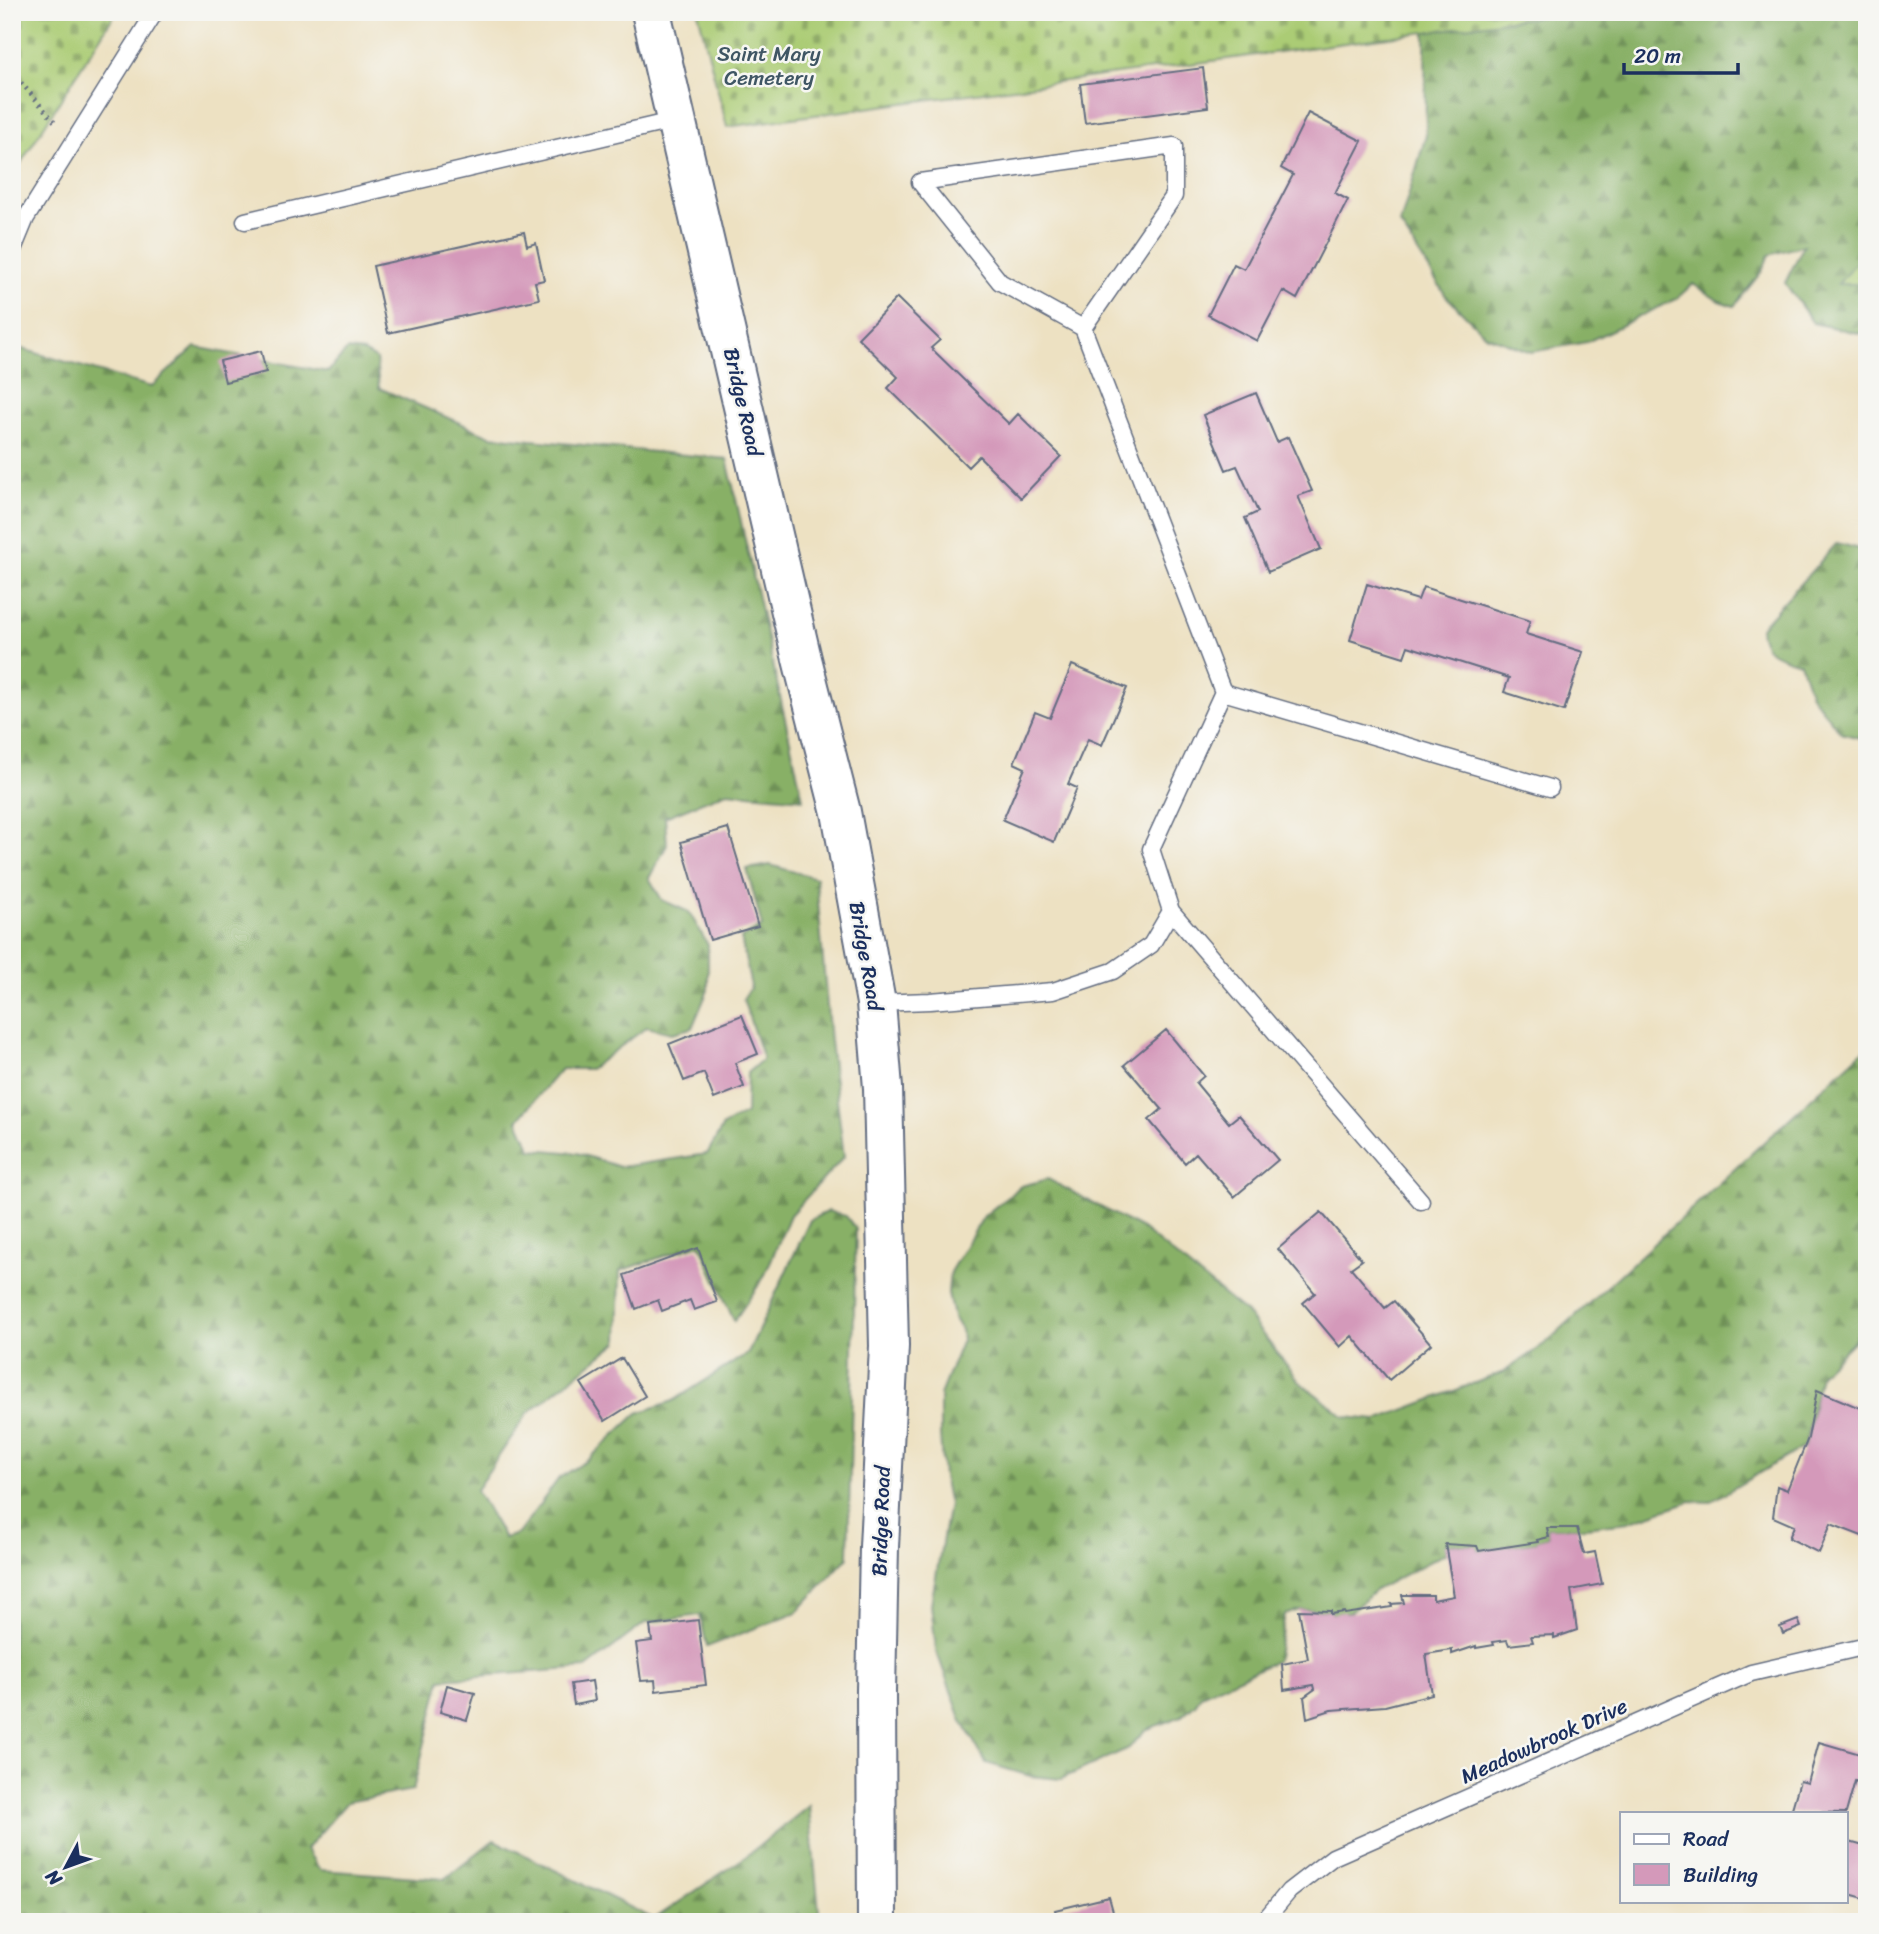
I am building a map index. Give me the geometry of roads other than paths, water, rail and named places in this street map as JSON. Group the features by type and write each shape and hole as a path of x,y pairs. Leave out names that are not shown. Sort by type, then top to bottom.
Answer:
{"main road":[{"name":"Bridge Road","path":"652,12 802,659 841,812 876,1003 884,1115 889,1346 879,1547 876,1691 877,1922"}],"lane":[{"path":"12,252 26,218 155,12"},
{"path":"245,221 678,120"},
{"path":"1083,328 1174,196 1174,146 920,182 1000,282 1083,328 1223,692 1151,849 1171,911 1421,1201"},
{"path":"1223,692 1550,788"},
{"path":"876,1003 1053,991 1113,971 1122,965 1151,945 1171,911"},
{"name":"Meadowbrook Drive","path":"1263,1922 1289,1891 1333,1857 1751,1673 1867,1646"}],"park label":[{"name":"Saint Mary Cemetery","path":"769,66"}]}
